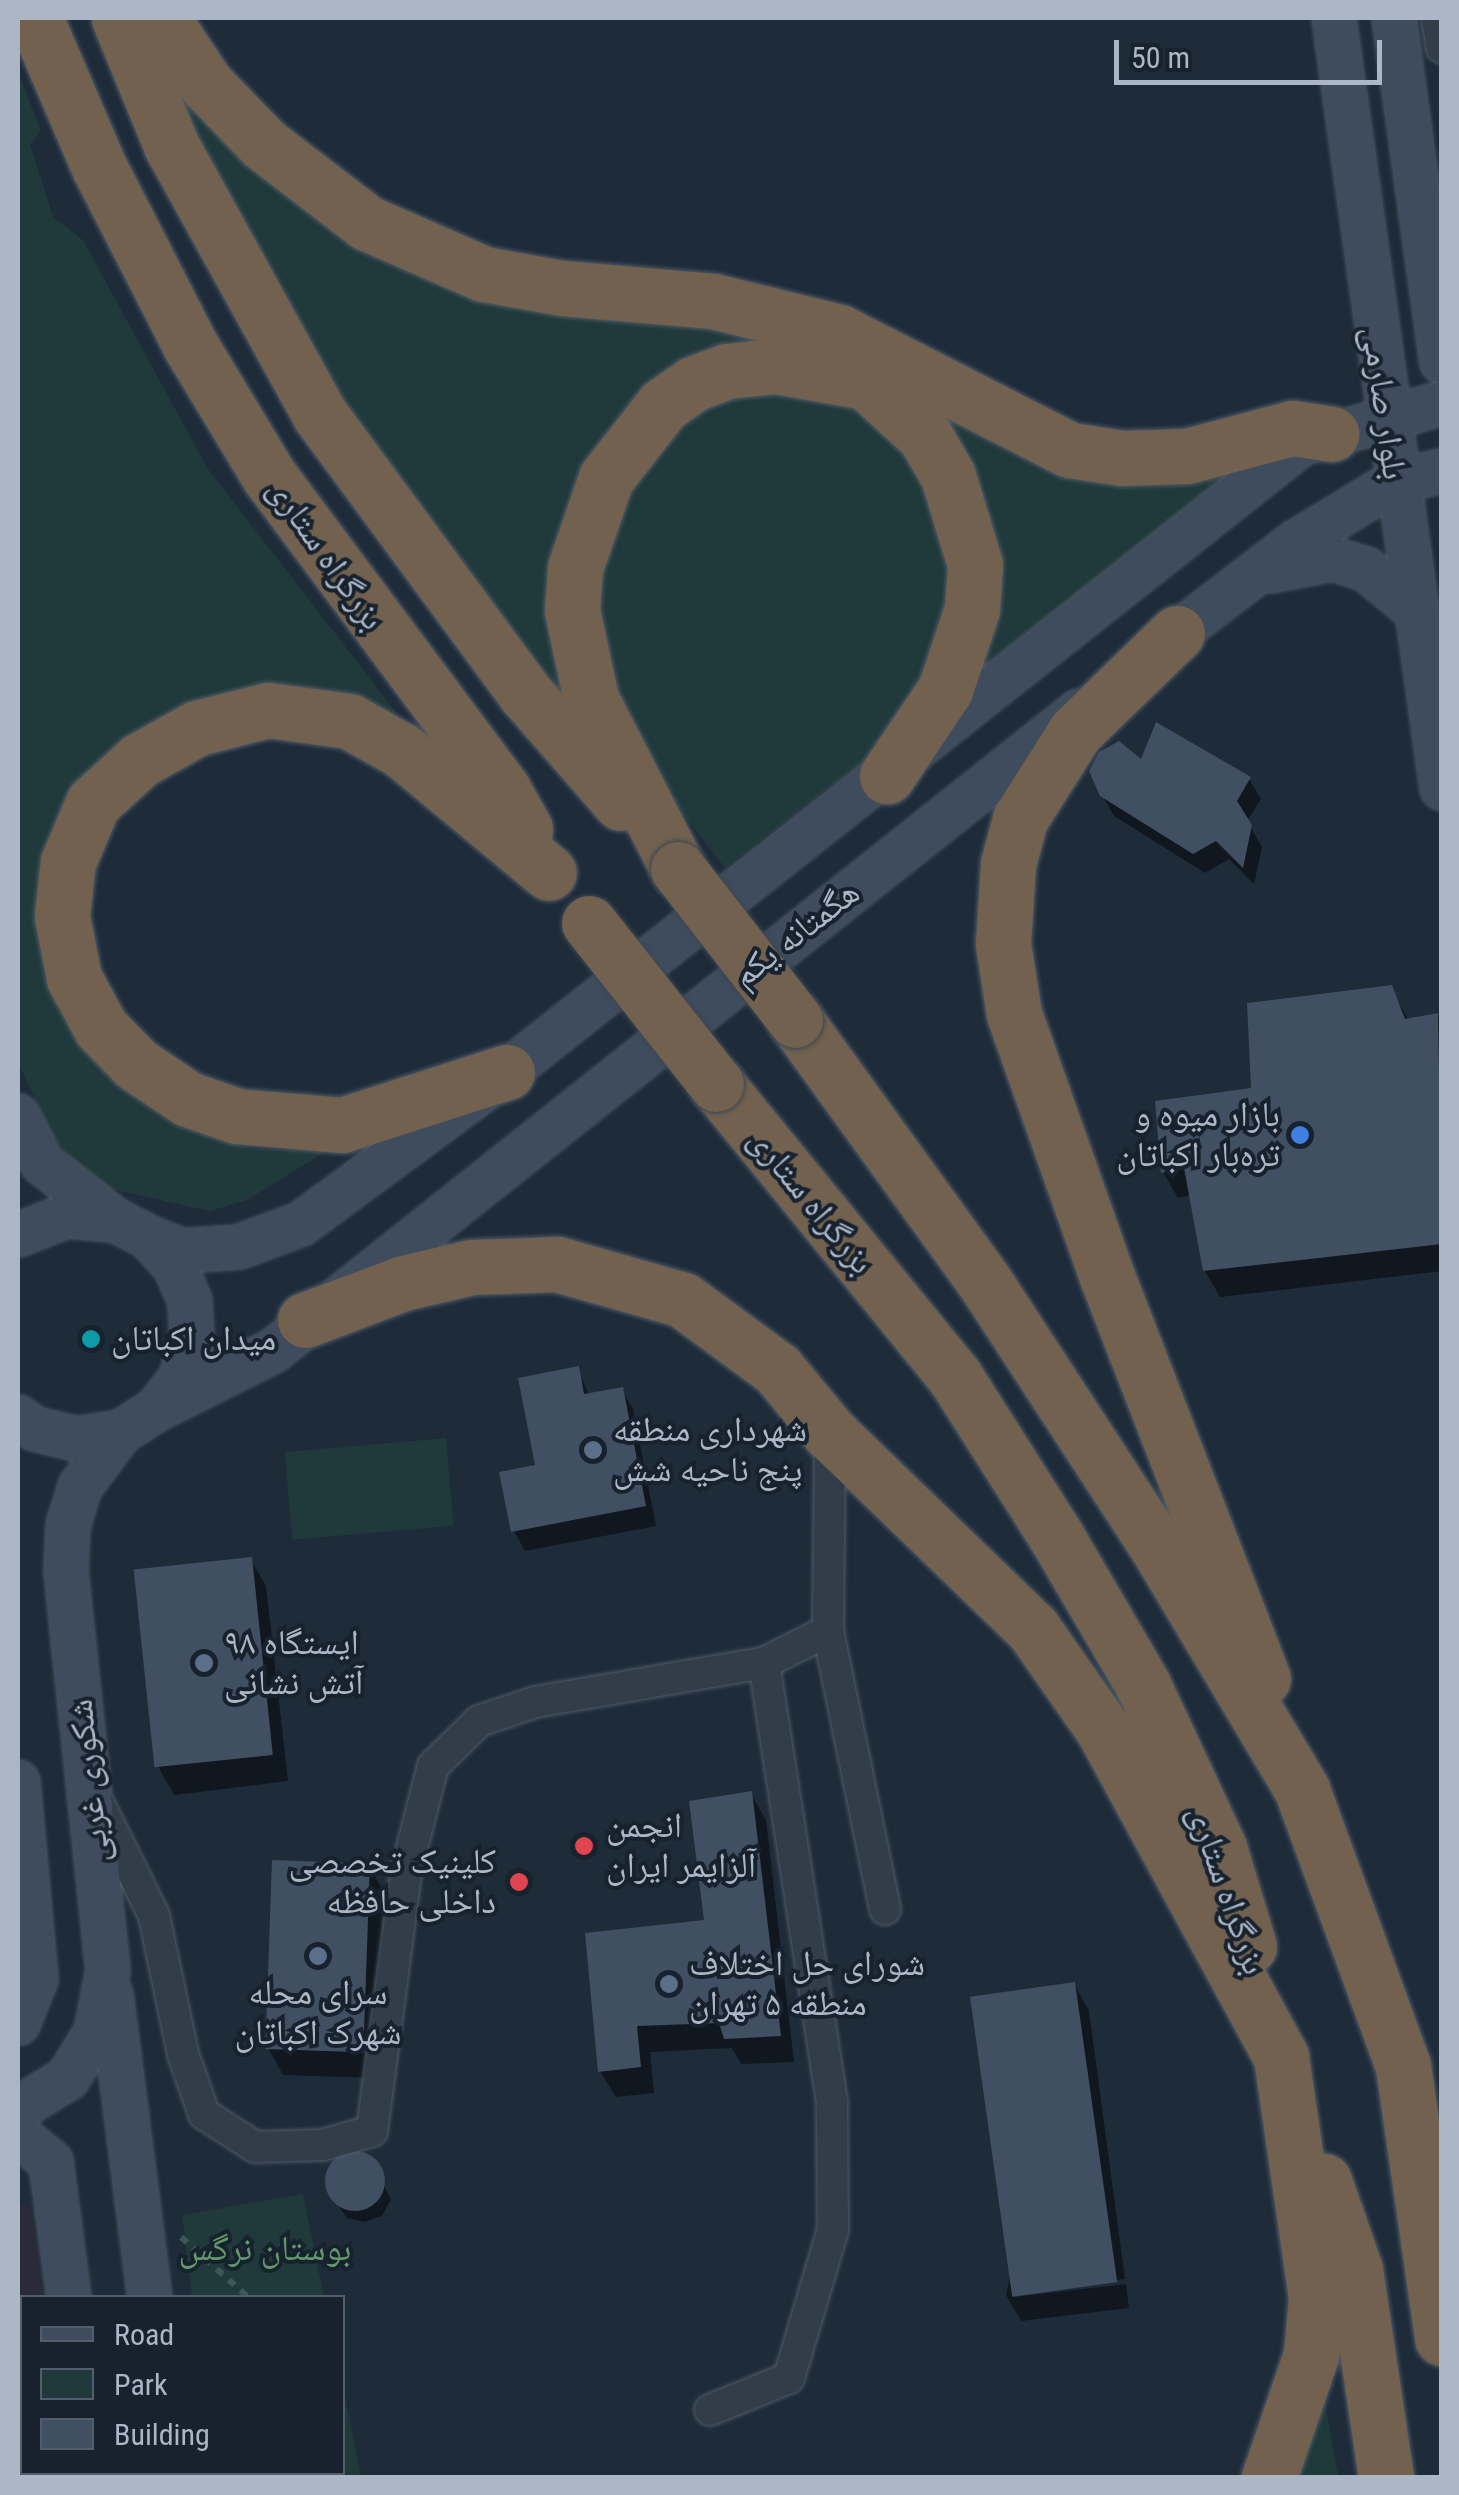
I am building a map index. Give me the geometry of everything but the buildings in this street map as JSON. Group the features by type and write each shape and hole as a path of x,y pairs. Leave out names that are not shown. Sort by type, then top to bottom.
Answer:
{"highway":[{"name":"بزرگراه ستاری","path":"35,18 98,166 190,344 360,606 502,790 549,873 955,1377 1133,1668 1220,1848 1281,2057 1354,2270 1386,2478"},
{"path":"120,18 171,145 320,415 524,692 678,869 795,1020 984,1281 1158,1548 1302,1790"},
{"path":"162,18 206,84 264,144 367,224 484,274 562,288 713,301 839,332 1070,450 1122,458 1187,456 1292,428 1338,432"},
{"path":"678,869 591,699 572,610 579,552 606,478 663,405 693,384 727,371 775,366 866,382 907,415 948,476 975,564 972,609 945,690 887,776"},
{"path":"1177,633 1075,732 1020,819 1008,864 1002,944 1020,1032 1442,2173"},
{"path":"507,1072 342,1126 237,1116 188,1099 136,1064 100,1028 74,978 62,916 68,862 94,802 140,760 197,728 268,710 349,721 401,750 549,873"},
{"path":"305,1320 403,1283 472,1267 557,1264 623,1278 683,1300 776,1368 830,1433 1033,1629 1103,1729 1281,2057 1316,2298 1311,2355 1270,2478"},
{"path":"1403,2066 1442,2338"}],"street":[{"name":"بلوار صارمی","path":"1334,18 1412,608 1442,788"},
{"name":"بلوار صارمی","path":"1394,18 1442,362"},
{"path":"1437,18 1442,48"},
{"path":"1338,432 1374,330"},
{"name":"هگمتانه یکم","path":"132,1228 182,1251 239,1247 302,1224 507,1072 887,776 1301,444 1442,403"},
{"name":"هگمتانه یکم","path":"121,1432 157,1409 274,1350 305,1320 1252,576 1395,482 1442,471"},
{"path":"1252,576 1333,559 1366,569 1412,608"},
{"path":"18,1116 42,1163 132,1228 175,1266 190,1302 192,1341 181,1378 157,1409"},
{"path":"18,1235 66,1216 132,1228"},
{"path":"18,1418 34,1429 77,1439 121,1432"},
{"name":"شکوری غربی","path":"18,2109 68,2078 96,2032 108,1971 66,1572 68,1526 80,1487 121,1432"},
{"path":"830,1433 828,1630 886,1909"},
{"path":"92,1791 154,1916 183,2054 204,2114 255,2147 322,2145 372,2131 406,1871 433,1766 478,1722 535,1702 764,1664 828,1630"},
{"path":"710,2410 790,2378 833,2228 832,2102 764,1664"},
{"name":"شکوری غربی","path":"18,1782 36,1980 18,2024"},
{"path":"108,1971 150,2295"},
{"path":"18,2135 39,2146 51,2162 70,2295"}],"path":[{"path":"138,2202 246,2295"}],"shaded area":[{"path":"18,2202 31,2211 43,2295 20,2295 20,2475 66,2477 18,2477"}],"green space":[{"path":"147,18 335,214 698,311 778,348 585,483 603,757 348,429 186,132"},
{"path":"18,72 41,131 30,144 53,217 83,240 208,469 399,716 340,692 279,688 173,716 52,924 209,1134 250,1149 327,1151 247,1200 210,1211 97,1186 54,1139 20,1067"},
{"path":"753,384 834,389 925,463 957,611 895,736 725,868 626,741 594,647 598,543 663,428"},
{"path":"924,385 1004,435 1262,451 936,727 983,643"},
{"path":"446,1438 454,1526 292,1540 285,1452"},
{"name":"بوستان نرگس","path":"303,2194 324,2295 192,2295 182,2215"},
{"path":"1322,2383 1338,2477 1289,2477"},
{"path":"345,2396 361,2477 214,2477 345,2475"}],"place":[{"name":"بازار میوه و تره‌بار اکباتان","path":"1300,1135"},
{"name":"میدان اکباتان","path":"91,1339"},
{"name":"شهرداری منطقه پنج ناحیه شش","path":"593,1450"},
{"name":"ایستگاه ۹۸ آتش نشانی","path":"204,1663"},
{"name":"انجمن آلزایمر ایران","path":"584,1846"},
{"name":"کلینیک تخصصی داخلی حافظه","path":"519,1882"},
{"name":"سرای محله شهرک اکباتان","path":"318,1956"},
{"name":"شورای حل اختلاف منطقه ۵ تهران","path":"669,1984"}]}
